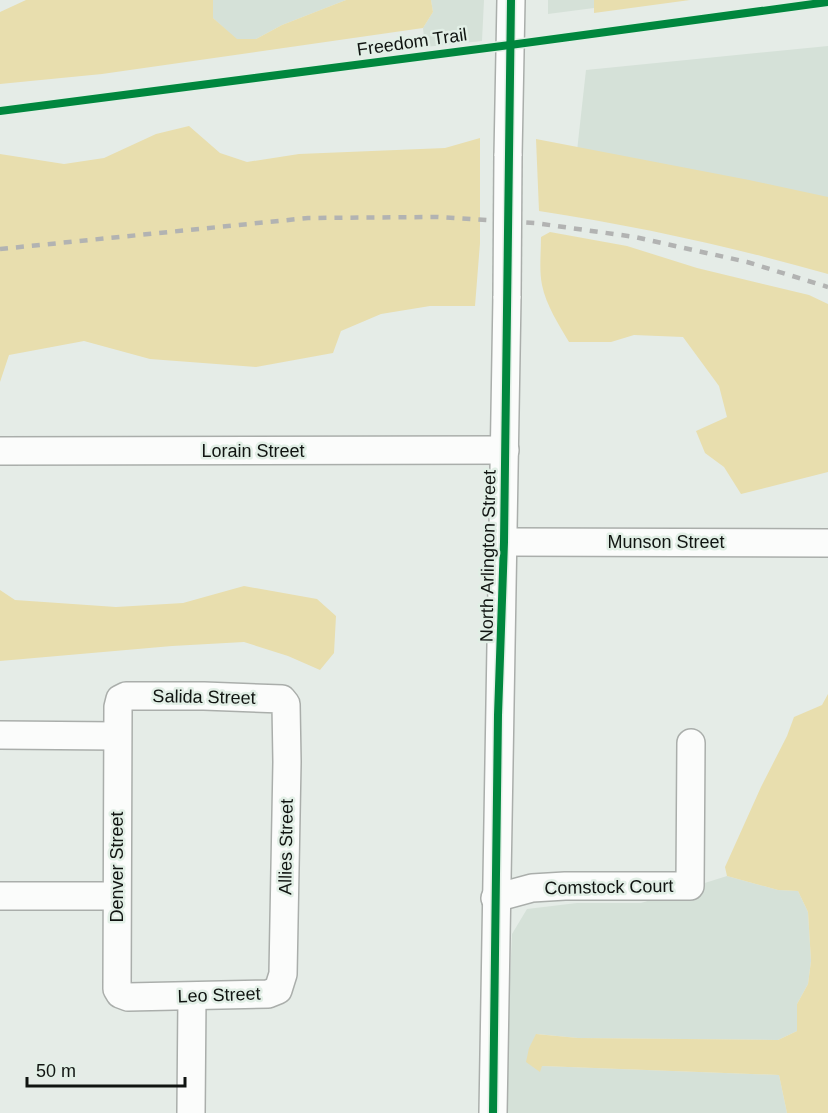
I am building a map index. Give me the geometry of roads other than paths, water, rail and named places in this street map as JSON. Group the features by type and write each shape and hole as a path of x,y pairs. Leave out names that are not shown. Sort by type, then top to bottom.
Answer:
{"street":[{"name":"North Arlington Street","path":"493,1113 511,0"},
{"name":"Lorain Street","path":"0,451 505,450"},
{"name":"Munson Street","path":"504,542 828,543"},
{"name":"Salida Street","path":"120,699 126,696 204,696 282,699 286,704"},
{"name":"Denver Street","path":"120,699 117,736 117,988 120,994 128,997 160,997"},
{"name":"Allies Street","path":"278,990 283,974 286,704"},
{"path":"0,735 117,736"},
{"name":"Comstock Court","path":"495,898 543,887 690,886 692,743"},
{"path":"0,896 116,896"},
{"name":"Leo Street","path":"160,997 268,994 278,990"},
{"path":"191,1113 192,997"}],"railway":[{"path":"0,249 308,218 438,217 535,223 635,237 747,262 828,287"}]}
